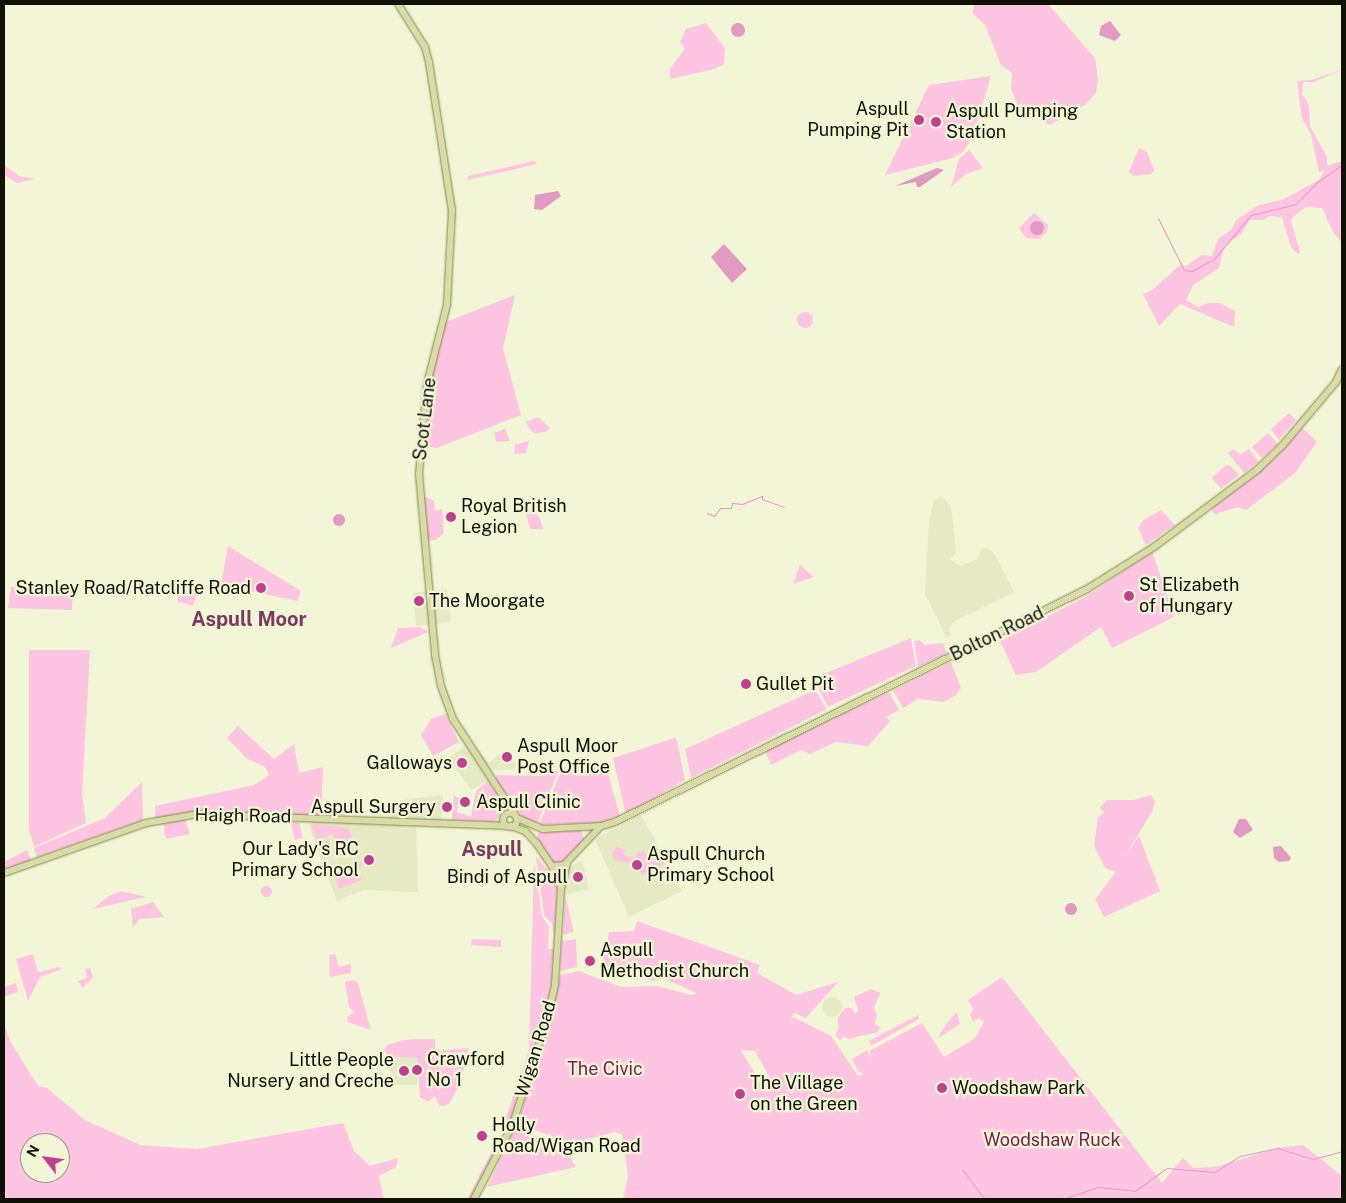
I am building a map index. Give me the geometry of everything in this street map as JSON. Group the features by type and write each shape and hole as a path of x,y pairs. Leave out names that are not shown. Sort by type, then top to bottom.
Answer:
{"main road":[{"name":"Scot Lane","path":"398,4 425,47 429,62 452,210 447,304 427,384 419,474 434,654 441,686 453,719 516,817"},
{"name":"Bolton Road","path":"568,862 585,841 601,826 1015,626 1128,565 1273,455 1336,382 1342,369"},
{"path":"505,798 504,817 509,826 516,817"},
{"name":"Bolton Road","path":"504,817 511,813 543,829 601,826"},
{"name":"Haigh Road","path":"4,873 146,823 198,814 509,826"},
{"path":"492,825 504,817"},
{"name":"Wigan Road","path":"509,826 525,830 537,844 552,866 561,889"},
{"path":"577,828 585,834 585,841"},
{"path":"537,844 536,834 543,829"},
{"path":"552,866 560,867 568,862"},
{"name":"Wigan Road","path":"474,1199 512,1126 547,1020 555,984 561,889 568,862"}],"shaded area":[{"path":"1110,21 1121,35 1115,41 1099,35 1101,26"},
{"path":"738,23 743,25 745,30 743,35 738,37 733,35 731,30 733,25"},
{"path":"937,168 944,170 920,187 917,187 916,182 895,186"},
{"path":"558,191 561,196 542,210 534,209 535,195"},
{"path":"1037,221 1042,223 1044,228 1042,233 1037,235 1032,233 1030,228 1032,223"},
{"path":"724,244 747,269 732,283 711,257"},
{"path":"941,496 951,506 956,553 950,559 960,566 979,559 981,550 986,548 994,553 1014,592 953,622 949,630 951,635 947,638 925,594 929,519 934,501"},
{"path":"339,514 345,520 339,526 333,520"},
{"path":"447,589 451,622 416,626 413,593"},
{"path":"471,742 489,763 501,753 517,763 515,769 490,770 488,781 471,790 448,758"},
{"path":"443,795 441,820 390,819 393,801"},
{"name":"Aspull Church Primary School","path":"641,815 682,891 629,917 595,839"},
{"path":"1239,819 1246,819 1253,830 1240,838 1233,832"},
{"name":"Our Lady's RC Primary School","path":"315,821 416,826 418,892 363,890 337,901 310,829 310,824"},
{"path":"1281,846 1291,858 1289,861 1279,862 1274,858 1273,847"},
{"path":"582,860 589,889 564,895 569,868"},
{"path":"1069,903 1073,903 1077,909 1073,915 1069,915 1065,911 1065,907"},
{"path":"832,997 839,1000 842,1007 839,1014 832,1017 825,1014 822,1007 825,1000"},
{"name":"Little People Nursery and Creche","path":"386,1057 417,1058 417,1085 394,1085"}],"green space":[{"path":"974,4 1048,4 1095,58 1098,80 1096,93 1085,105 1050,125 1019,109 1011,88 1012,73 1001,65 985,25 973,14"},
{"path":"706,23 725,48 724,64 715,69 670,79 670,68 685,49 680,42 686,29"},
{"path":"1342,70 1313,82 1303,82 1302,94 1309,105 1310,126 1327,157 1327,166 1342,161 1342,243 1333,232 1322,208 1306,207 1293,217 1291,221 1300,252 1298,254 1291,247 1282,217 1269,216 1263,220 1250,220 1241,234 1224,246 1219,268 1193,285 1186,300 1198,307 1208,303 1220,303 1235,311 1234,327 1180,304 1159,326 1143,294 1152,290 1180,265 1186,266 1202,255 1212,256 1218,239 1232,229 1236,220 1259,205 1282,200 1319,180 1325,170 1319,172 1311,134 1302,118 1297,81 1311,80"},
{"path":"991,76 973,136 964,151 953,158 885,175 929,85"},
{"path":"1139,148 1147,152 1154,170 1151,174 1133,176 1129,172"},
{"path":"969,150 983,168 966,174 951,187 959,159"},
{"path":"534,161 537,164 468,180 468,176"},
{"path":"4,165 19,176 35,179 17,183 4,175"},
{"path":"1034,213 1048,225 1047,232 1039,239 1026,238 1019,228"},
{"path":"515,295 503,348 521,415 437,448 421,446 427,381 443,323"},
{"path":"805,312 811,314 813,320 811,326 805,328 799,326 797,320 799,314"},
{"path":"1289,413 1296,420 1279,440 1271,429"},
{"path":"538,417 550,428 546,432 534,433 529,428 526,422"},
{"path":"1301,427 1317,442 1295,473 1246,510 1238,507 1215,514 1211,509 1259,472"},
{"path":"505,429 510,441 496,442 494,433"},
{"path":"1268,433 1278,444 1262,458 1252,447"},
{"path":"529,441 526,453 514,454 515,445"},
{"path":"1234,449 1240,455 1249,449 1259,462 1244,473 1228,453"},
{"path":"1226,465 1231,466 1239,475 1221,489 1212,478"},
{"path":"424,496 434,501 435,511 442,509 444,534 435,540 428,541"},
{"path":"533,509 540,519 543,529 530,529 526,512"},
{"path":"1161,510 1175,525 1146,545 1138,528 1142,521"},
{"path":"228,546 301,591 298,601 221,585"},
{"path":"1152,551 1174,617 1112,648 1101,627 1036,672 1016,675 1000,641 1087,596"},
{"path":"800,565 814,577 793,584"},
{"path":"11,587 73,592 72,610 8,608"},
{"path":"197,593 193,606 178,602 178,594"},
{"path":"421,627 428,632 391,648 398,628"},
{"path":"911,638 916,666 828,707 819,690 821,675"},
{"path":"919,640 925,645 943,643 947,653 918,667 914,641"},
{"path":"29,650 90,650 82,794 86,823 34,847 29,830"},
{"path":"951,662 961,688 956,695 944,702 918,699 903,708 893,690"},
{"path":"815,690 827,709 691,778 685,749"},
{"path":"889,692 899,710 886,717 890,721 868,746 836,742 810,754 801,750 771,765 765,750"},
{"path":"446,714 459,742 433,756 421,735 431,719"},
{"path":"238,726 274,759 294,744 299,773 323,767 321,818 238,814 155,818 155,806 254,785 269,775 265,767 246,758 227,738"},
{"path":"674,738 677,740 685,780 626,815 613,758"},
{"path":"605,761 620,817 602,823 539,825 562,769"},
{"path":"559,770 537,825 523,817 495,779 497,775 539,776"},
{"path":"488,781 503,800 499,818 494,822 452,820 454,795 459,799 457,812 471,817 476,791"},
{"path":"142,782 143,820 37,857 34,848 105,818"},
{"path":"1151,795 1155,802 1152,812 1123,859 1139,836 1160,891 1104,917 1095,899 1116,872 1105,868 1094,846 1098,817 1104,813 1100,807 1107,800 1134,800"},
{"path":"185,818 190,834 166,839 163,822"},
{"path":"290,821 299,823 303,838 295,840"},
{"path":"314,824 348,828 352,837 336,843 333,834 316,840 312,827"},
{"path":"540,830 581,830 585,841 557,868 536,841"},
{"path":"616,846 625,850 624,855 635,858 637,853 644,851 647,855 656,850 664,864 642,875 637,864 614,860 612,854"},
{"path":"27,850 31,860 4,871 4,862"},
{"path":"536,857 554,876 557,888 555,942 552,924 544,915"},
{"path":"361,862 363,865 358,868 362,880 339,889 332,870 341,866 346,869"},
{"path":"534,862 542,916 549,927 548,949 555,949 551,988 507,1132 501,1132 529,1050"},
{"path":"266,885 272,891 266,897 260,891"},
{"path":"121,891 146,897 93,909 107,897"},
{"path":"565,896 574,932 563,935 564,916"},
{"path":"153,902 164,917 139,919 133,928 131,909"},
{"path":"637,921 760,965 757,973 796,995 838,982 806,1018 794,1013 789,1023 793,1017 831,1036 858,1076 863,1074 858,1071 852,1059 867,1050 872,1061 869,1051 922,1023 944,1057 975,1038 984,1022 979,1018 973,1021 970,1015 973,1009 968,1000 1002,977 1162,1183 1183,1158 1193,1168 1216,1167 1277,1148 1303,1145 1342,1176 1342,1199 623,1199 628,1176 622,1134 615,1132 571,1143 517,1124 544,1046 560,975 579,971 621,987 657,986 692,995 697,993 663,978 652,981 627,972 601,971 609,932 634,931","holes":["741,1050 755,1051 773,1084 765,1091"]},
{"path":"472,939 501,940 501,947 471,945"},
{"path":"576,939 577,967 560,971 562,941"},
{"path":"33,954 38,972 59,967 62,969 40,977 28,1001 16,959"},
{"path":"335,954 339,967 351,964 351,973 330,977 329,955"},
{"path":"90,968 93,977 83,988 78,981 87,978 85,969"},
{"path":"353,980 358,983 371,1030 348,1022 347,1017 354,1012 349,1007 345,982"},
{"path":"16,983 18,992 4,997 4,987"},
{"path":"871,989 880,993 874,1008 877,1014 875,1024 880,1027 878,1032 848,1039 843,1036 840,1041 835,1035 838,1030 838,1018 845,1008 852,1008 855,1014 858,1010 854,997"},
{"path":"957,1012 960,1024 938,1038 947,1023"},
{"path":"918,1015 919,1019 871,1046 869,1041"},
{"path":"4,1024 10,1041 38,1086 47,1088 85,1120 140,1145 197,1149 343,1123 354,1151 370,1166 398,1158 396,1167 379,1176 384,1199 4,1199"},
{"path":"435,1039 435,1051 469,1048 460,1084 450,1103 445,1106 439,1105 435,1096 428,1102 420,1097 417,1058 388,1057 384,1050 387,1045 404,1040"},
{"path":"515,1129 564,1147 576,1167 487,1187"},
{"path":"493,1149 498,1151 471,1199 464,1199 468,1198"}],"waterway":[{"path":"1158,218 1184,270 1192,271 1214,259 1251,215 1296,204 1316,183 1342,165"},
{"path":"707,513 714,516 720,508 731,508 732,503 742,504 762,496 762,499 784,507"},
{"path":"1063,1199 1098,1187 1135,1191 1167,1168 1215,1172 1240,1156 1277,1148 1313,1159 1342,1151"},
{"path":"962,1169 985,1199"}],"place":[{"name":"Aspull Pumping Pit","path":"919,120"},
{"name":"Aspull Pumping Station","path":"936,122"},
{"name":"Royal British Legion","path":"451,517"},
{"name":"Stanley Road/Ratcliffe Road","path":"261,588"},
{"name":"St Elizabeth of Hungary","path":"1129,596"},
{"name":"The Moorgate","path":"419,601"},
{"name":"Gullet Pit","path":"746,684"},
{"name":"Aspull Moor Post Office","path":"507,757"},
{"name":"Galloways","path":"462,763"},
{"name":"Aspull Clinic","path":"465,802"},
{"name":"Aspull Surgery","path":"447,807"},
{"name":"Our Lady's RC Primary School","path":"369,860"},
{"name":"Aspull Church Primary School","path":"637,865"},
{"name":"Bindi of Aspull","path":"578,877"},
{"name":"Aspull Methodist Church","path":"590,961"},
{"name":"Crawford No 1","path":"417,1070"},
{"name":"Little People Nursery and Creche","path":"404,1071"},
{"name":"Woodshaw Park","path":"942,1088"},
{"name":"The Village on the Green","path":"740,1094"},
{"name":"Holly Road/Wigan Road","path":"482,1136"}],"district":[{"name":"Aspull Moor","path":"249,619"},
{"name":"Aspull","path":"492,849"}],"park label":[{"name":"The Civic","path":"605,1069"},
{"name":"Woodshaw Ruck","path":"1052,1140"}]}
